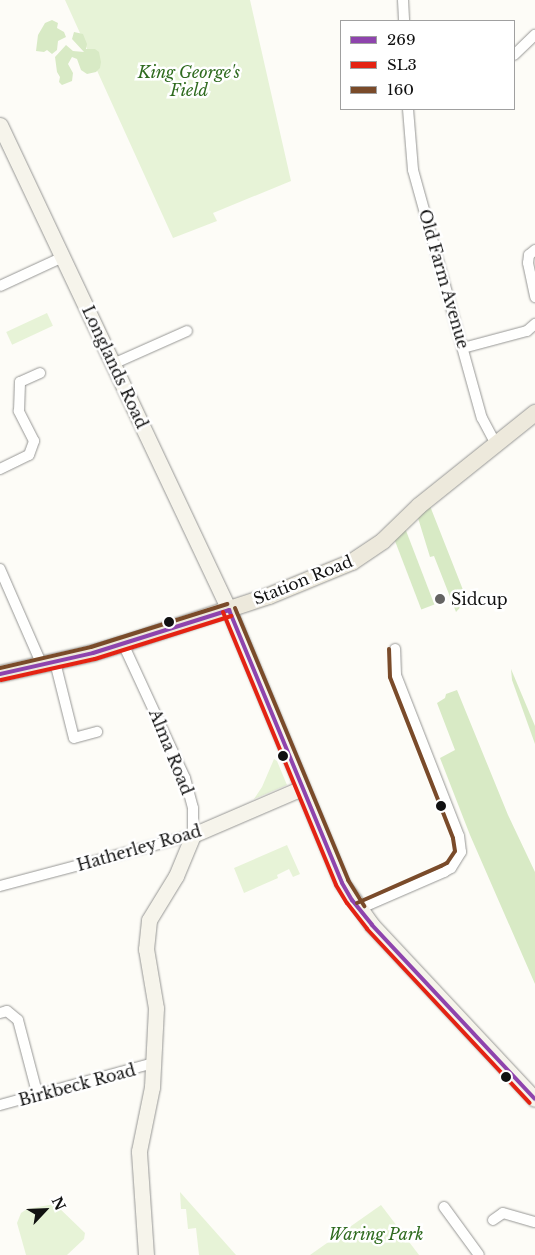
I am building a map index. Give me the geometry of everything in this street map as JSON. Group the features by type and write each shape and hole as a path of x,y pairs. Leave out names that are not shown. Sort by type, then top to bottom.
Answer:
{"main road":[{"name":"Station Road","path":"0,674 123,644 229,610 313,580 352,562 382,541 419,506 535,413"}],"street":[{"path":"402,0 404,20"},
{"path":"515,54 535,35"},
{"name":"Old Farm Avenue","path":"408,110 413,170 482,418 496,444"},
{"name":"Longlands Road","path":"0,125 229,610 342,883 359,910 535,1099"},
{"path":"535,250 529,255 528,263 535,297"},
{"path":"0,286 63,257"},
{"path":"464,348 527,331 535,324"},
{"path":"113,364 186,332"},
{"path":"0,469 29,454 34,441 19,410 20,382 40,372"},
{"path":"0,568 49,663 74,738 97,732"},
{"name":"Alma Road","path":"123,644 185,778 193,808 193,835 176,876 149,920 146,933 147,961 156,1001 154,1063 149,1108 139,1151 146,1255"},
{"path":"359,910 444,872 457,862 461,852 459,836 396,675 395,649"},
{"name":"Hatherley Road","path":"0,886 193,835 302,788"},
{"path":"0,1013 7,1011 18,1020 38,1096"},
{"name":"Birkbeck Road","path":"0,1106 154,1063"},
{"path":"444,1207 479,1255"},
{"path":"493,1220 503,1213 535,1222"}],"green space":[{"name":"King George's Field","path":"65,0 250,0 291,181 213,213 217,221 173,238"},
{"path":"52,20 58,23 57,28 64,32 66,37 58,41 57,50 52,54 47,50 44,52 36,51 38,35 45,23"},
{"path":"74,32 83,34 87,44 86,49 95,49 99,52 100,68 96,72 87,74 81,70 77,59 72,57 68,64 73,73 72,81 62,85 59,82 60,77 57,72 55,57 66,45 73,51 84,52 72,39"},
{"path":"47,313 53,326 12,345 6,332"},
{"path":"430,506 467,600 456,612 434,556 430,557 418,518"},
{"path":"405,528 434,605 421,610 392,533"},
{"path":"511,669 535,726 535,744 512,680"},
{"path":"457,690 508,815 535,872 535,984 470,835 440,758 455,750 437,703 445,698 446,694"},
{"path":"274,759 277,761 287,785 254,799 262,787"},
{"path":"287,845 300,874 293,877 289,869 277,875 278,878 244,893 234,868"},
{"path":"180,1192 236,1255 199,1255 196,1228 188,1229 186,1209 181,1209"},
{"path":"55,1204 85,1233 84,1239 67,1255 26,1255 17,1223 21,1213 27,1209"},
{"name":"Waring Park","path":"381,1205 419,1255 310,1255"}],"transit line":[{"name":"160","path":"0,668 91,647 227,604"},
{"name":"160","path":"235,608 348,880 364,906"},
{"name":"269","path":"229,610 342,883 352,900 372,925 535,1099"},
{"name":"269","path":"0,674 93,653 229,610"},
{"name":"SL3","path":"223,612 336,885 347,903 367,929 530,1103"},
{"name":"SL3","path":"1,680 95,659 231,616"},
{"name":"160","path":"357,903 447,863 455,851 453,838 390,677 389,649"}],"place":[{"name":"Sidcup","path":"440,599"}]}
